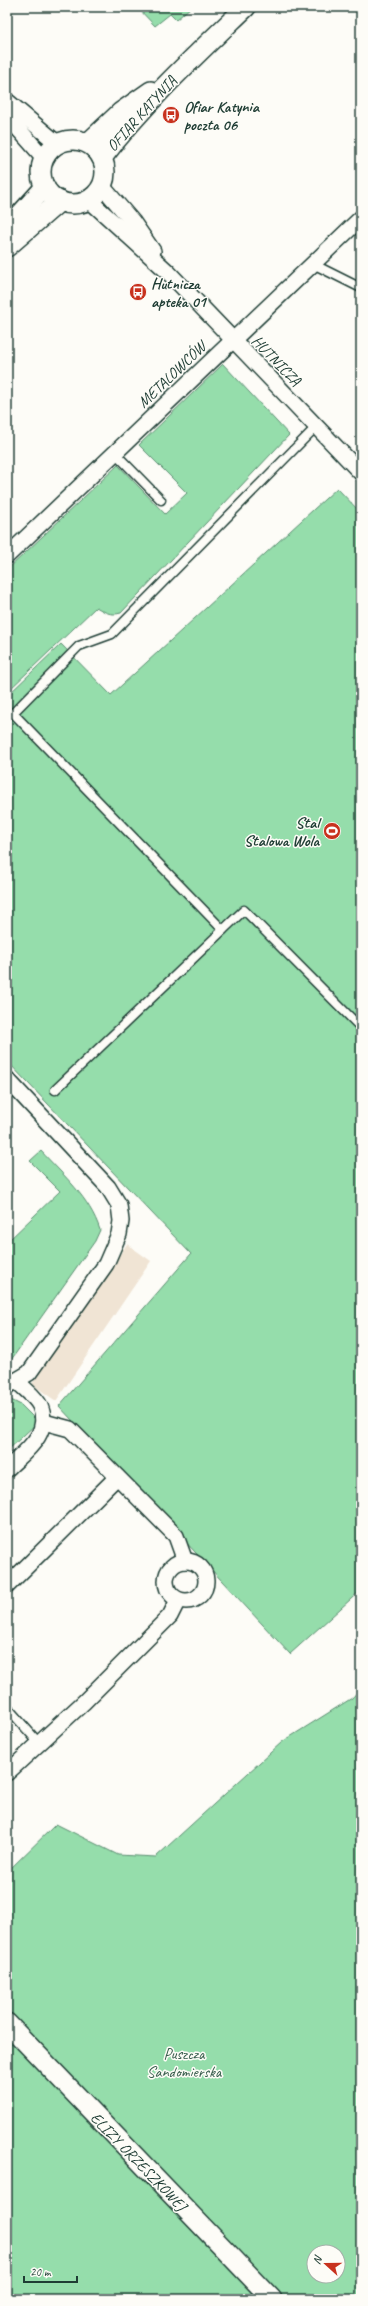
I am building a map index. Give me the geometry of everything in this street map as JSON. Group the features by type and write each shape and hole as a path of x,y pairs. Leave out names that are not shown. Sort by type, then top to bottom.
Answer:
{"street":[{"name":"OFIAR KATYNIA","path":"102,158 120,135 181,69 246,7"},
{"name":"OFIAR KATYNIA","path":"88,143 121,112 181,69"},
{"path":"7,101 58,144"},
{"path":"7,112 14,124 44,158"},
{"path":"68,140 78,140 88,143 102,158 105,177 102,186 88,200 74,204 60,201 45,188 41,168 44,158 50,150 58,144 68,140"},
{"name":"HUTNICZA","path":"102,186 133,222 168,272"},
{"path":"7,229 45,188"},
{"name":"HUTNICZA","path":"88,200 168,272 361,473"},
{"path":"7,247 60,201"},
{"name":"METALOWCÓW","path":"7,556 116,454 165,404 361,218"},
{"path":"7,1079 108,1187 119,1205 121,1221 119,1234 106,1264 29,1373 12,1384 39,1405 44,1422 38,1439 7,1469"},
{"path":"44,1422 70,1429 176,1536 186,1561"},
{"path":"7,1586 118,1477"},
{"path":"186,1561 192,1562 202,1570 205,1576 204,1588 197,1598 185,1602 178,1600 168,1592 166,1578 172,1566 186,1561"},
{"path":"7,1773 38,1742 84,1702 170,1616 178,1600"},
{"name":"ELIZY ORZESZKOWEJ","path":"7,2023 272,2299"}],"lane":[{"path":"313,264 361,288"},
{"path":"223,930 13,713 79,646 112,634 316,427"},
{"path":"116,454 161,500"},
{"path":"55,1090 244,910 361,1028"},
{"path":"7,1708 38,1742"}],"shaded area":[{"path":"127,1244 151,1261 56,1401 32,1384"}],"green space":[{"path":"137,7 191,7 176,20 170,14 155,26"},
{"path":"223,364 289,435 121,613 111,614 96,607 7,692 7,570 118,465 165,514 187,493 139,445"},
{"path":"337,488 361,513 361,1590 290,1654 59,1406 191,1254 7,1061 7,696 61,644 111,695"},
{"path":"41,1151 83,1197 100,1230 95,1241 11,1360 7,1356 7,1242 60,1191 30,1161"},
{"path":"7,1398 21,1405 38,1422 7,1451"},
{"name":"Puszcza Sandomierska","path":"361,1688 361,2299 7,2299 7,1872 56,1824 118,1855 156,1857 282,1742 352,1698"}],"place":[{"name":"Ofiar Katynia poczta 06","path":"171,115"},
{"name":"Hutnicza apteka 01","path":"138,292"},
{"name":"Stal Stalowa Wola","path":"332,831"}]}
